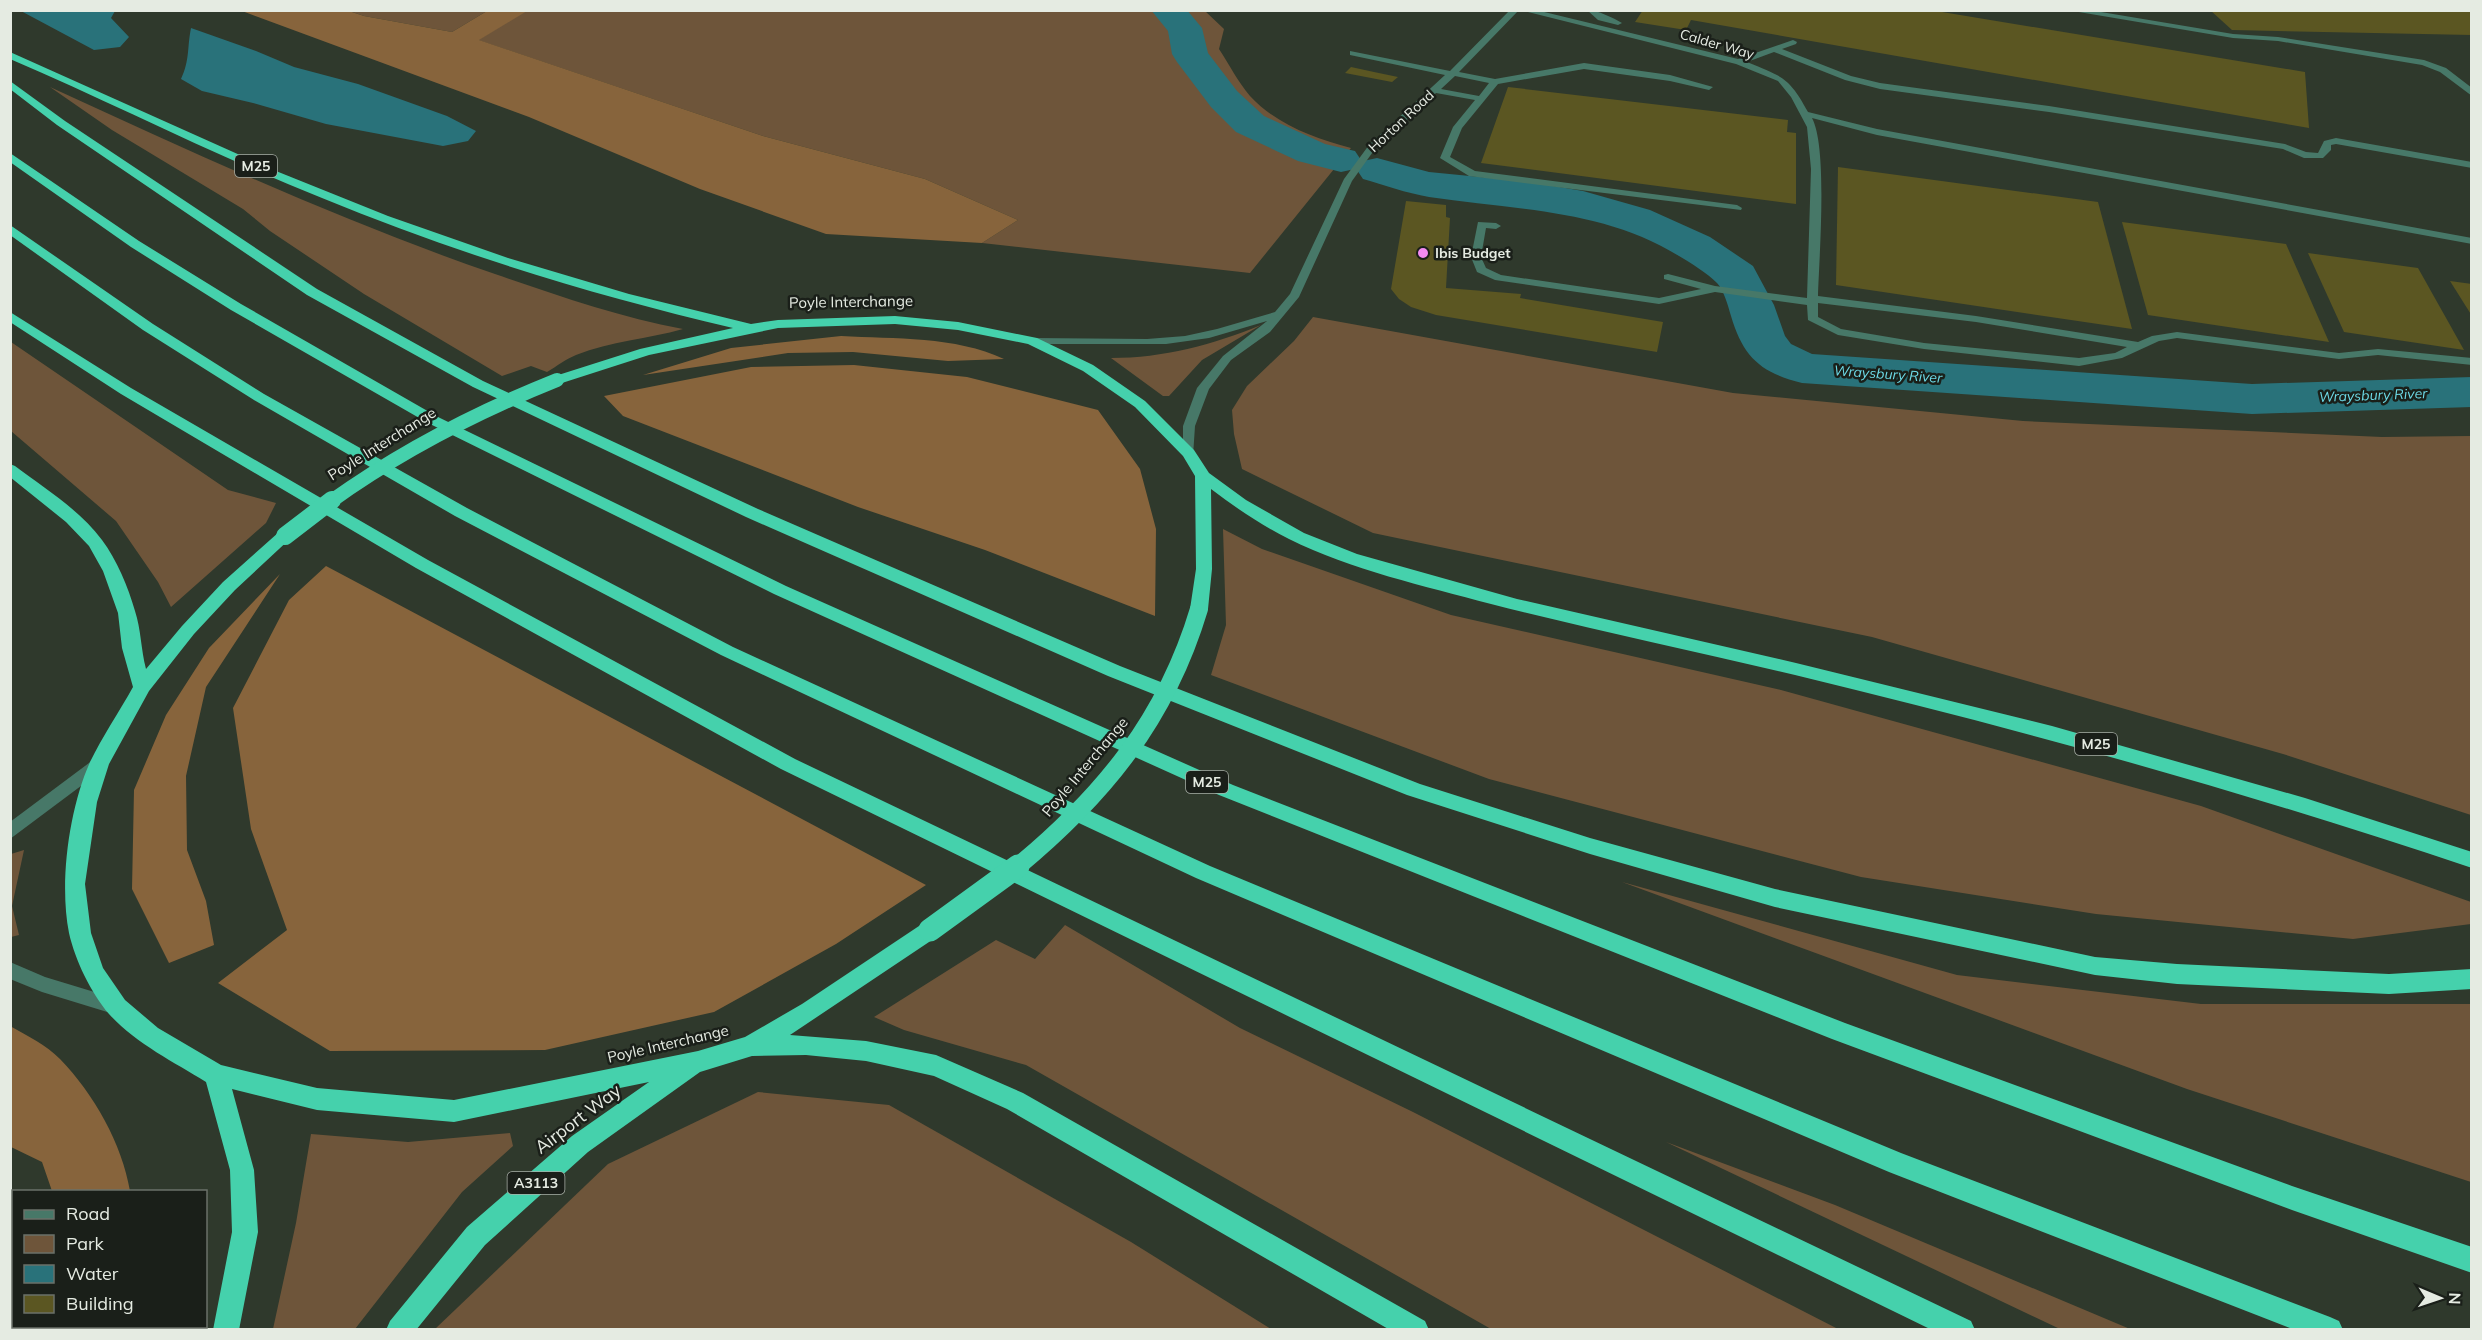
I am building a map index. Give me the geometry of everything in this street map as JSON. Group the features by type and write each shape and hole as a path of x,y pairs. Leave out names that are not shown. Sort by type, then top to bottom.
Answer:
{"highway":[{"name":"M25","path":"10,55 249,164 382,218 508,262 692,315 751,328"},
{"path":"10,84 61,123 312,292 478,384 752,513 1114,671 1414,790 1590,846 1775,898 1927,933 2095,966 2187,975 2377,983 2472,979"},
{"name":"M25","path":"10,156 135,244 236,307 433,420 780,590 1193,776 1486,894 1840,1032 2292,1198 2472,1260"},
{"path":"10,229 148,327 259,397 461,512 738,656 1214,877 1898,1164 2330,1329"},
{"path":"10,315 126,391 412,559 788,764 1962,1329"},
{"name":"Poyle Interchange","path":"895,320 958,326 1032,341 1088,368 1140,404 1188,453 1203,476 1204,569 1199,609 1183,661 1164,698 1124,758 1059,831 996,884 820,1005 751,1046 698,1062 454,1111 317,1099 216,1075 150,1035 117,1007 94,972 81,933 75,884 87,802 99,764 142,687 188,630 229,586 285,536 361,478 443,430 481,411 557,380 645,352 751,328 829,321 895,320"},
{"path":"10,469 72,518 96,543 111,571 127,613 131,648 142,687"},
{"name":"M25","path":"1203,476 1282,529 1371,564 1525,607 1795,669 2110,748 2270,794 2472,860"},
{"path":"751,1046 806,1045 866,1051 936,1065 1015,1101 1416,1329"},
{"name":"Airport Way","path":"399,1329 476,1236 580,1144 698,1062"},
{"path":"216,1075 242,1170 245,1232 226,1329"}],"street":[{"name":"Horton Road","path":"1188,453 1189,426 1203,388 1227,358 1266,330 1295,295 1347,181 1372,147 1453,74 1515,10"},
{"name":"Calder Way","path":"1524,10 1739,62 1781,79 1795,96 1812,127 1816,169 1812,300"},
{"path":"1591,10 1601,18 1627,24"},
{"path":"2071,10 2424,63 2443,70 2472,93"},
{"path":"1739,62 1793,42"},
{"path":"1775,49 1848,78 1880,86 2060,111 2285,147 2304,155 2320,156 2326,150 2327,143 2336,141 2472,165"},
{"path":"1353,53 1495,82 1584,66 1670,78 1709,87"},
{"path":"1495,82 1458,126 1445,158 1472,174 1737,208"},
{"path":"1434,90 1482,99"},
{"path":"1805,114 1877,132 2472,241"},
{"path":"1496,226 1482,224 1476,257 1481,270 1499,278 1659,301 1715,290"},
{"path":"1668,278 1715,290 1976,319 2140,346"},
{"path":"1812,300 1812,318 1838,332 1924,346 2079,362 2118,356 2156,338 2177,335 2338,356 2378,352 2472,362"},
{"path":"1032,341 1185,339 1279,314"},
{"path":"10,832 99,764"},
{"path":"10,970 42,984 117,1007"}],"green space":[{"path":"527,10 1205,11 1224,29 1219,49 1250,96 1284,123 1323,140 1351,148 1250,273 982,243 1018,220 925,179 763,136 478,40"},
{"path":"349,11 487,11 452,32 364,16"},
{"path":"50,87 326,210 438,254 611,312 683,329 589,350 569,358 547,372 531,366 502,376 364,294 270,231 243,209 112,130"},
{"path":"1313,317 1733,393 2023,421 2382,437 2471,436 2471,815 2283,754 1872,637 1373,533 1242,469 1234,434 1232,410 1247,386 1294,341"},
{"path":"1261,325 1202,360 1169,396 1163,396 1111,358 1150,356 1188,349"},
{"path":"11,342 228,490 276,503 266,523 171,607 158,582 116,521 11,431"},
{"path":"1223,529 1262,549 1451,615 1781,690 2201,806 2471,902 2471,924 2353,939 2096,914 1861,877 1489,779 1211,675 1226,625"},
{"path":"24,850 12,906 19,935 11,937 11,854"},
{"path":"1622,882 1957,975 2201,1004 2471,1004 2471,1182 2187,1089"},
{"path":"1065,925 1240,1028 1413,1112 1838,1329 1491,1329 1026,1065 904,1030 874,1017 996,940 1035,959"},
{"path":"758,1092 889,1105 1131,1242 1271,1329 435,1329 608,1164"},
{"path":"510,1133 513,1146 462,1192 355,1329 273,1329 296,1223 311,1134 408,1142"},
{"path":"1666,1142 1835,1205 2130,1329 2060,1329"}],"shaded area":[{"path":"242,11 349,11 364,16 452,32 487,11 527,11 479,40 763,136 925,179 1018,220 982,243 826,234 700,189 529,117"},
{"path":"841,336 945,342 1004,359 948,361 853,352 788,353 643,375 731,348"},
{"path":"854,365 967,377 1098,410 1140,469 1156,529 1155,616 985,550 858,507 623,416 604,396 751,367"},
{"path":"326,566 926,885 836,944 714,1012 545,1050 330,1051 218,983 287,930 251,829 233,708 289,600"},
{"path":"280,574 206,687 186,776 187,850 206,901 214,945 169,963 132,889 134,790 166,715 209,648"},
{"path":"10,1026 55,1054 84,1088 105,1120 120,1155 130,1190 52,1190 42,1162 11,1147"}],"water":[{"path":"21,11 115,11 111,18 129,37 120,47 94,50"},
{"path":"191,28 294,67 358,84 447,116 476,131 468,141 443,146 326,124 202,91 181,79 187,60"}],"building":[{"path":"1643,10 1930,10 2305,72 2309,128 1691,20 1686,30 1635,22"},
{"path":"2210,10 2472,10 2472,35 2232,30"},
{"path":"1351,67 1398,77 1392,82 1345,73"},
{"path":"1508,87 1788,120 1787,132 1796,133 1796,204 1481,163"},
{"path":"1838,167 2098,202 2132,329 1836,285"},
{"name":"Ibis Budget","path":"1406,201 1446,205 1446,217 1450,218 1446,288 1521,294 1520,298 1663,322 1657,352 1436,315 1411,307 1399,299 1391,289"},
{"path":"2122,222 2286,244 2329,342 2148,315"},
{"path":"2308,253 2418,268 2464,350 2344,332"},
{"path":"2450,281 2472,284 2472,316"}],"waterway":[{"name":"Wraysbury River","path":"1167,10 1185,28 1190,54 1224,99 1250,124 1312,153 1341,160"},
{"name":"Wraysbury River","path":"1377,170 1427,184 1530,195 1583,204 1635,219 1694,246 1737,276 1751,305 1762,339 1774,354 1802,368 2252,399 2472,392"}],"place":[{"name":"Ibis Budget","path":"1423,253"}]}
